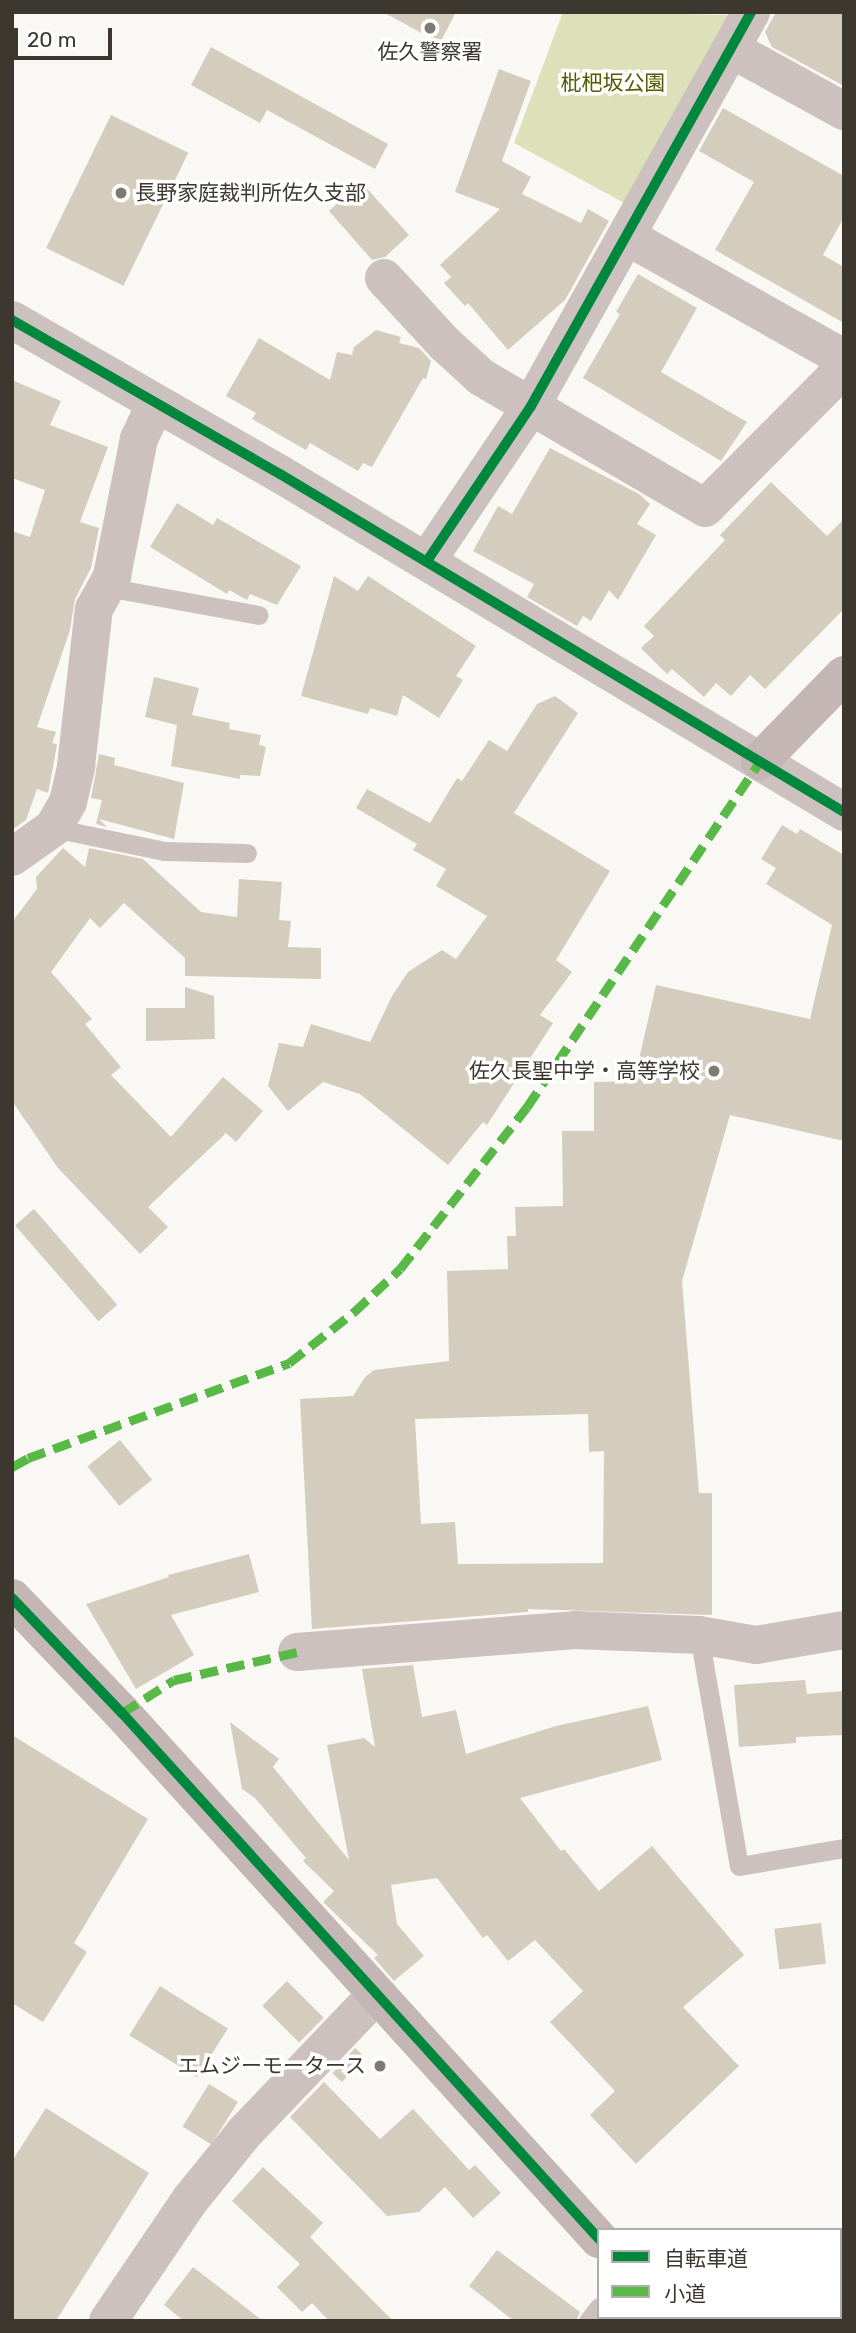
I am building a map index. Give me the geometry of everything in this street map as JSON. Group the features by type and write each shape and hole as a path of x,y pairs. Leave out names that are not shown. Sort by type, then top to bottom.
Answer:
{"street":[{"path":"427,561 531,406 628,237 751,12"},
{"path":"731,49 844,111"},
{"path":"628,237 844,358"},
{"path":"384,278 444,344 481,377 705,508 844,368"},
{"path":"12,320 427,561 844,812"},
{"path":"12,857 53,828 68,802 76,766 94,609 112,576 139,439 155,405"},
{"path":"760,761 844,675"},
{"path":"12,1598 122,1713 597,2237"},
{"path":"297,1652 575,1630 699,1635 756,1645 844,1630"},
{"path":"108,2321 190,2200 244,2133 376,1995"}],"lane":[{"path":"106,587 257,615"},
{"path":"53,828 164,851 247,853"},
{"path":"699,1635 739,1866 844,1848"}],"green space":[{"name":"枇杷坂公園","path":"563,12 733,15 626,204 514,143"}],"building":[{"name":"佐久警察署","path":"383,12 456,12 440,43"},
{"path":"776,12 844,12 844,86 772,47 765,32"},
{"path":"211,47 388,144 375,169 267,110 260,123 191,85"},
{"path":"499,69 531,81 502,161 531,177 522,194 581,223 588,209 609,221 565,300 508,350 468,303 465,306 444,283 451,277 440,265 500,209 455,192"},
{"path":"723,108 844,176 844,217 823,255 844,267 844,323 715,250 754,182 699,151"},
{"name":"長野家庭裁判所佐久支部","path":"111,115 188,153 123,286 46,248"},
{"path":"361,182 409,235 385,257 372,260 329,211"},
{"path":"638,274 697,308 661,372 747,422 721,461 583,378 620,314 616,312"},
{"path":"376,330 401,337 399,343 419,348 431,361 426,379 423,378 372,467 363,463 358,471 310,443 306,450 252,419 256,413 226,396 259,338 330,380 337,352 352,355 354,347"},
{"path":"12,380 61,401 50,425 108,447 80,522 99,528 91,568 75,599 70,630 37,727 56,732 52,743 57,744 48,793 37,789 26,820 12,830 12,531 30,537 45,490 12,478"},
{"path":"550,448 639,494 650,504 637,524 656,535 618,600 609,590 591,621 583,616 577,626 527,597 534,584 473,551 498,506 512,514"},
{"path":"771,482 827,536 844,519 844,609 765,689 750,675 731,696 716,683 704,697 672,669 667,674 641,648 654,636 644,626 725,540 720,535"},
{"path":"177,503 213,525 217,518 301,566 277,605 250,594 247,600 229,590 227,594 150,547"},
{"path":"334,576 358,591 368,576 476,646 456,676 463,680 439,718 403,695 397,716 370,708 368,714 301,696"},
{"path":"154,677 199,688 192,715 230,723 229,729 261,735 259,745 266,747 260,776 240,775 240,779 171,766 177,725 145,717"},
{"path":"555,696 578,713 514,813 610,871 556,960 572,972 540,1015 553,1023 487,1125 483,1122 448,1165 360,1094 323,1082 288,1111 268,1086 279,1043 303,1047 311,1024 370,1042 392,996 408,972 442,950 456,959 487,916 436,886 446,869 413,850 417,844 356,808 367,789 430,823 457,778 462,781 489,740 507,751 537,704"},
{"path":"99,754 115,758 114,765 184,783 174,839 99,819 107,827 96,824 102,800 91,798"},
{"path":"782,825 797,834 800,829 844,855 844,1141 730,1115 682,1281 699,1493 712,1493 712,1615 528,1609 528,1612 312,1629 300,1399 353,1396 365,1377 374,1370 449,1361 447,1271 508,1269 507,1236 516,1236 515,1207 563,1206 562,1131 594,1131 594,1082 634,1081 656,985 810,1019 832,925 766,884 776,868 761,859","holes":["588,1414 589,1452 604,1451 603,1563 458,1564 455,1522 421,1524 415,1419"]},
{"path":"63,848 85,867 89,848 143,859 201,912 237,917 239,879 282,882 279,920 291,921 288,947 321,948 321,979 185,976 185,958 124,903 100,928 90,918 51,972 92,1019 85,1024 121,1067 111,1075 171,1137 223,1077 263,1111 236,1142 226,1133 148,1207 168,1227 140,1254 58,1168 12,1101 12,922 37,889 36,877"},
{"path":"185,987 214,996 215,1039 146,1041 146,1008 185,1008"},
{"path":"34,1209 117,1305 98,1321 15,1225"},
{"path":"120,1440 152,1480 119,1506 87,1466"},
{"path":"249,1554 259,1592 171,1615 194,1655 136,1689 86,1604 169,1577 168,1575"},
{"path":"413,1665 422,1717 456,1710 466,1754 556,1726 648,1706 662,1760 520,1798 561,1851 564,1849 599,1891 652,1846 744,1955 683,2007 739,2066 636,2164 590,2115 615,2091 550,2022 583,1991 535,1940 508,1961 487,1935 483,1938 437,1878 391,1885 397,1924 424,1956 394,1981 374,1958 378,1955 323,1902 334,1891 303,1861 306,1858 255,1798 242,1789 230,1722 279,1759 273,1767 349,1860 327,1745 364,1738 375,1747 362,1669"},
{"path":"805,1680 807,1694 844,1691 844,1735 796,1737 796,1743 739,1747 734,1685"},
{"path":"12,1735 148,1819 74,1943 87,1952 43,2022 12,2003"},
{"path":"821,1923 826,1964 779,1969 774,1929"},
{"path":"287,1981 324,2018 299,2043 262,2006"},
{"path":"160,1986 228,2028 197,2078 129,2035"},
{"path":"355,2048 365,2057 342,2082 332,2073"},
{"path":"324,2082 380,2139 413,2109 469,2170 475,2165 501,2193 473,2218 445,2187 419,2212 387,2216 290,2117"},
{"path":"209,2084 238,2102 211,2144 183,2126"},
{"path":"46,2108 149,2173 56,2321 12,2321 12,2161"},
{"path":"263,2167 323,2223 310,2237 393,2321 329,2321 312,2303 302,2312 277,2287 300,2264 232,2201"},
{"path":"497,2250 580,2312 576,2321 514,2321 469,2286"},
{"path":"193,2267 263,2321 184,2321 164,2305"}],"marked path":[{"path":"12,1467 28,1458 289,1363 354,1312 400,1269 527,1107 760,761"},
{"path":"122,1713 174,1680 297,1652"}],"cycle path":[{"path":"427,561 531,406 751,12"},
{"path":"12,320 280,474 844,812"},
{"path":"12,1598 122,1713 597,2237"}],"place":[{"name":"佐久警察署","path":"430,28"},
{"name":"長野家庭裁判所佐久支部","path":"121,193"},
{"name":"佐久長聖中学・高等学校","path":"714,1071"},
{"name":"エムジーモータース","path":"380,2066"}]}
